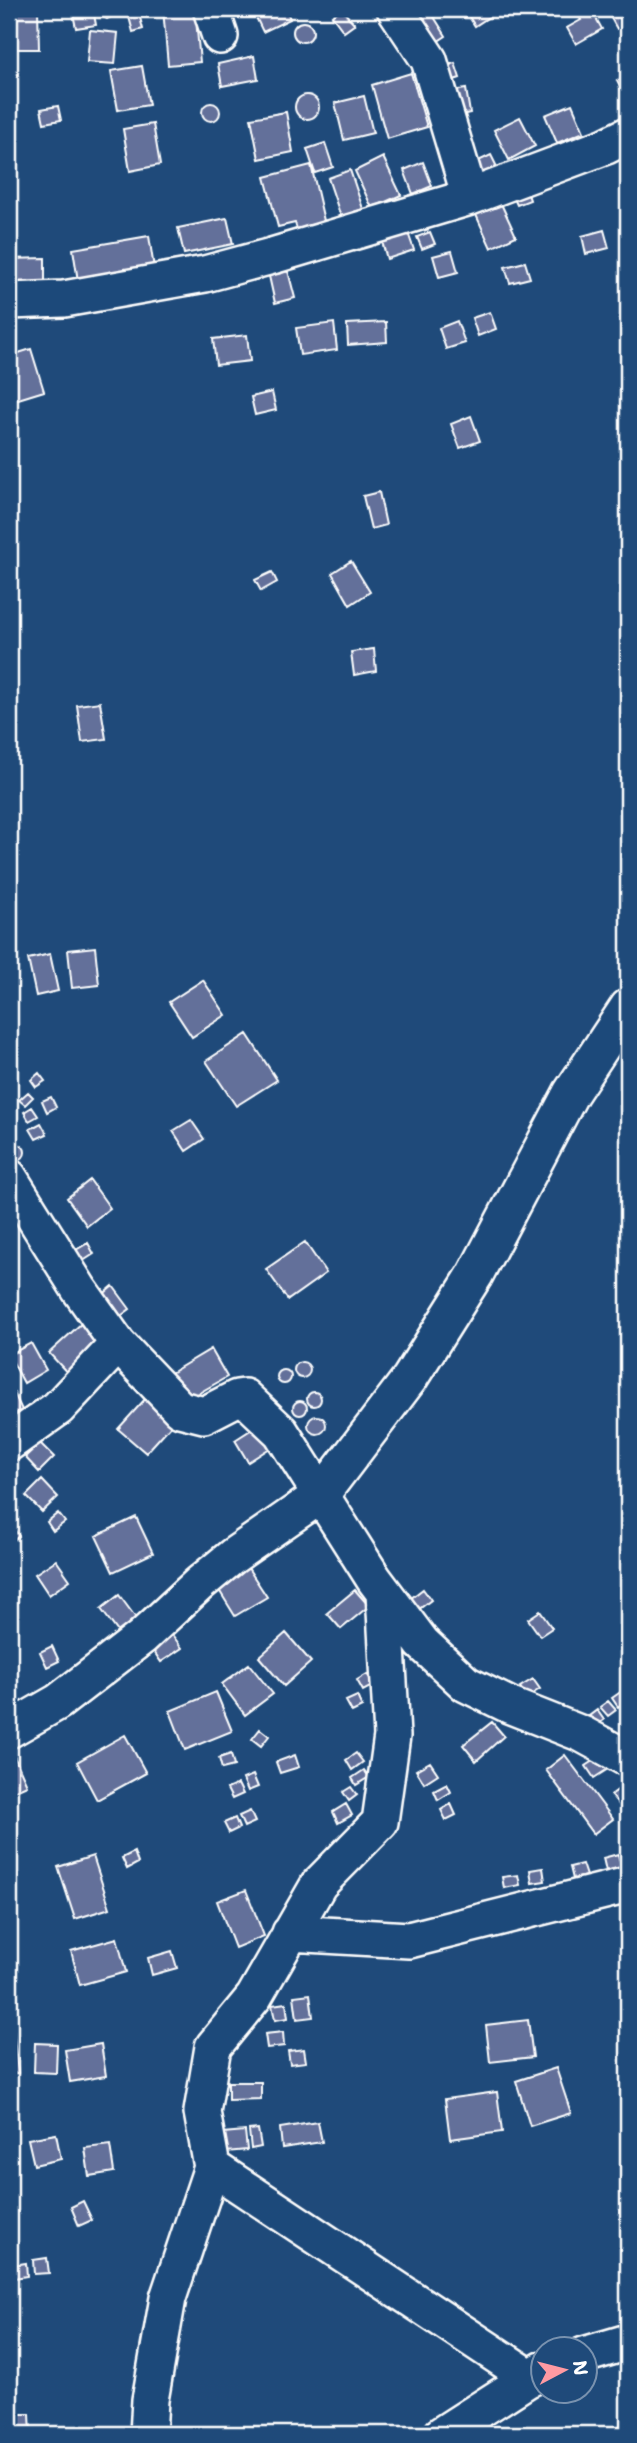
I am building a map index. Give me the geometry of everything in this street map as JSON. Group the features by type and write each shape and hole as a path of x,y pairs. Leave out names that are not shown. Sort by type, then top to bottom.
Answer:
{"street":[{"path":"396,9 429,60 470,197"},
{"path":"9,301 64,299 205,274 470,197 606,146 628,135"},
{"path":"9,1730 58,1702 142,1637 224,1563 321,1496 410,1378 475,1275 571,1093 628,1007"},
{"path":"9,1177 79,1289 118,1344 185,1411 204,1415 244,1397 281,1432 384,1594 422,1643 466,1684 511,1706 582,1734 628,1759"},
{"path":"9,1443 58,1408 118,1344"},
{"path":"148,2434 150,2400 168,2298 212,2167 202,2112 213,2047 254,1997 319,1884 380,1822 391,1736 384,1594"},
{"path":"290,1933 409,1940 628,1885"},
{"path":"212,2167 528,2368"},
{"path":"598,2351 628,2343"},
{"path":"442,2434 528,2380"}],"building":[{"path":"9,9 38,9 39,49 9,49"},
{"path":"72,9 93,9 96,25 76,28"},
{"path":"99,9 115,10 113,16 107,19 101,16"},
{"path":"163,9 195,9 200,62 168,65"},
{"path":"252,9 286,9 290,19 263,32"},
{"path":"341,9 355,24 344,32 332,16"},
{"path":"418,9 429,9 446,36 432,45 411,13"},
{"path":"464,9 501,9 475,26"},
{"path":"574,9 591,9 602,29 576,44 567,28 581,20"},
{"path":"606,9 628,9 628,23 617,29"},
{"path":"138,10 143,29 133,32 128,13"},
{"path":"303,22 310,25 313,32 310,39 303,42 296,39 293,32 296,25"},
{"path":"90,30 118,33 115,64 87,62"},
{"path":"254,56 258,79 222,86 218,64"},
{"path":"455,63 460,78 445,83 440,67"},
{"path":"142,66 149,105 118,110 111,71"},
{"path":"411,73 427,127 387,139 372,85"},
{"path":"628,76 628,103 617,81"},
{"path":"466,89 470,113 452,117 447,92"},
{"path":"307,95 316,98 319,107 316,116 307,119 298,116 295,107 298,98"},
{"path":"364,96 373,133 344,140 335,103"},
{"path":"211,103 217,106 220,112 217,118 211,121 205,118 202,112 205,106"},
{"path":"572,104 584,132 557,143 545,115"},
{"path":"58,106 61,120 44,123 41,109"},
{"path":"286,112 293,152 259,159 251,118"},
{"path":"520,117 535,146 509,160 494,130"},
{"path":"153,124 160,165 130,171 123,129"},
{"path":"325,143 333,167 315,173 307,149"},
{"path":"491,155 498,169 479,178 472,164"},
{"path":"383,157 401,195 372,208 355,171"},
{"path":"423,162 432,186 413,194 404,170"},
{"path":"311,165 325,225 298,232 295,223 278,227 265,177"},
{"path":"350,170 363,209 341,217 328,178"},
{"path":"526,188 530,200 517,205 512,194"},
{"path":"497,195 516,236 491,248 472,206"},
{"path":"227,218 233,244 184,254 178,228"},
{"path":"407,230 414,250 387,259 381,238"},
{"path":"604,230 609,248 586,254 582,236"},
{"path":"430,232 435,244 422,249 417,237"},
{"path":"149,236 154,268 78,281 73,249"},
{"path":"452,251 458,272 439,277 433,256"},
{"path":"45,258 45,287 9,288 9,259"},
{"path":"525,262 530,278 510,283 505,267"},
{"path":"288,271 295,298 275,303 269,276"},
{"path":"490,312 496,329 478,336 472,318"},
{"path":"457,321 465,343 446,349 439,328"},
{"path":"386,322 387,342 348,345 347,324"},
{"path":"334,323 337,350 300,355 296,328"},
{"path":"247,335 250,361 216,365 213,339"},
{"path":"31,349 44,391 15,400 9,380 9,356"},
{"path":"272,392 276,410 255,415 251,397"},
{"path":"471,416 480,441 460,448 451,424"},
{"path":"379,492 386,525 371,529 363,496"},
{"path":"351,561 370,592 350,605 332,573"},
{"path":"272,572 277,582 261,591 255,580"},
{"path":"374,649 376,671 354,675 351,652"},
{"path":"100,702 106,739 82,742 77,705"},
{"path":"95,947 99,985 72,988 68,950"},
{"path":"50,954 58,991 36,996 28,959"},
{"path":"203,980 226,1015 192,1037 169,1002"},
{"path":"247,1034 277,1080 236,1106 206,1061"},
{"path":"39,1073 45,1081 36,1087 31,1080"},
{"path":"28,1092 33,1097 25,1105 19,1100"},
{"path":"51,1097 56,1107 47,1112 42,1101"},
{"path":"32,1107 38,1116 29,1121 24,1112"},
{"path":"191,1120 204,1139 186,1151 173,1131"},
{"path":"41,1123 47,1134 36,1139 30,1129"},
{"path":"14,1144 20,1144 25,1152 23,1158 14,1160 9,1155 9,1149"},
{"path":"90,1180 110,1208 87,1226 67,1198"},
{"path":"305,1242 326,1273 288,1300 266,1269"},
{"path":"88,1243 94,1254 77,1265 69,1254"},
{"path":"113,1286 130,1309 110,1324 94,1302"},
{"path":"83,1322 106,1347 72,1378 49,1353"},
{"path":"31,1343 46,1370 24,1383 9,1355"},
{"path":"211,1349 227,1377 185,1401 169,1374"},
{"path":"302,1362 308,1364 308,1376 302,1378 296,1376 294,1370 296,1364"},
{"path":"284,1370 289,1372 289,1382 284,1384 279,1382 277,1377 279,1372"},
{"path":"13,1391 22,1410 9,1417 9,1393"},
{"path":"314,1392 319,1394 319,1404 314,1406 309,1404 307,1399 309,1394"},
{"path":"147,1397 174,1422 146,1453 118,1429"},
{"path":"297,1401 303,1401 307,1408 303,1415 297,1415 293,1411 293,1405"},
{"path":"317,1416 323,1419 326,1425 323,1431 317,1434 311,1431 308,1425 311,1419"},
{"path":"257,1426 270,1448 248,1462 235,1440"},
{"path":"40,1443 54,1457 39,1472 25,1457"},
{"path":"42,1480 58,1497 42,1512 26,1496"},
{"path":"58,1513 65,1522 53,1531 47,1522"},
{"path":"136,1517 153,1553 113,1572 96,1536"},
{"path":"9,1522 19,1536 9,1544"},
{"path":"56,1560 70,1580 49,1595 35,1574"},
{"path":"244,1562 267,1597 235,1616 214,1582"},
{"path":"423,1589 431,1600 418,1610 410,1599"},
{"path":"355,1590 369,1606 341,1629 327,1613"},
{"path":"119,1595 139,1622 121,1636 101,1609"},
{"path":"540,1611 552,1628 540,1636 528,1619"},
{"path":"170,1632 182,1648 161,1662 150,1646"},
{"path":"286,1633 311,1662 284,1686 259,1657"},
{"path":"52,1646 59,1661 47,1667 40,1652"},
{"path":"249,1664 273,1694 245,1715 222,1684"},
{"path":"367,1674 374,1685 363,1691 357,1680"},
{"path":"533,1679 540,1689 527,1697 520,1687"},
{"path":"622,1691 628,1699 618,1707 612,1698"},
{"path":"216,1692 232,1731 185,1750 170,1711"},
{"path":"357,1696 362,1707 352,1712 346,1701"},
{"path":"608,1701 616,1710 608,1716 600,1707"},
{"path":"597,1710 604,1720 596,1725 589,1716"},
{"path":"492,1722 504,1736 476,1761 463,1745"},
{"path":"260,1729 269,1736 261,1746 252,1739"},
{"path":"125,1735 146,1773 97,1800 77,1762"},
{"path":"9,1745 27,1785 9,1793"},
{"path":"356,1753 363,1762 352,1770 346,1760"},
{"path":"231,1754 234,1766 222,1769 219,1758"},
{"path":"295,1755 299,1767 280,1773 276,1762"},
{"path":"565,1755 613,1819 593,1834 546,1770"},
{"path":"600,1757 608,1769 594,1778 586,1766"},
{"path":"430,1762 438,1774 424,1783 416,1770"},
{"path":"364,1770 369,1777 356,1785 352,1778"},
{"path":"253,1775 258,1787 248,1791 243,1779"},
{"path":"238,1784 243,1794 232,1799 227,1789"},
{"path":"447,1784 451,1792 438,1800 434,1791"},
{"path":"623,1786 628,1793 628,1801 621,1807 611,1795"},
{"path":"351,1787 357,1795 349,1801 343,1792"},
{"path":"346,1804 352,1815 338,1823 333,1812"},
{"path":"451,1804 456,1815 446,1820 441,1810"},
{"path":"250,1811 255,1822 244,1827 239,1816"},
{"path":"235,1818 239,1828 229,1833 224,1823"},
{"path":"134,1852 138,1863 127,1869 122,1858"},
{"path":"618,1854 621,1867 606,1871 603,1858"},
{"path":"93,1856 110,1908 75,1919 58,1867"},
{"path":"582,1864 586,1876 573,1879 570,1867"},
{"path":"543,1868 545,1881 532,1883 530,1870"},
{"path":"518,1875 520,1885 504,1888 502,1877"},
{"path":"246,1890 264,1936 235,1948 217,1901"},
{"path":"117,1938 126,1972 80,1985 71,1951"},
{"path":"172,1951 177,1968 152,1975 148,1958"},
{"path":"310,1994 313,2017 297,2019 294,1996"},
{"path":"286,2003 288,2018 275,2020 272,2005"},
{"path":"528,2020 533,2057 490,2062 486,2025"},
{"path":"9,2029 13,2029 18,2073 9,2074"},
{"path":"283,2032 284,2046 267,2048 265,2034"},
{"path":"35,2043 57,2044 56,2073 34,2072"},
{"path":"101,2044 106,2076 70,2082 65,2050"},
{"path":"304,2049 306,2062 290,2064 288,2051"},
{"path":"556,2068 571,2113 530,2126 516,2081"},
{"path":"228,2082 261,2082 261,2099 228,2100"},
{"path":"497,2092 502,2132 450,2139 445,2099"},
{"path":"318,2122 322,2142 282,2148 280,2128"},
{"path":"258,2129 261,2147 251,2149 249,2130"},
{"path":"245,2131 247,2150 226,2152 223,2133"},
{"path":"56,2134 61,2159 34,2165 28,2139"},
{"path":"110,2145 114,2172 89,2176 85,2148"},
{"path":"83,2201 92,2220 79,2226 71,2207"},
{"path":"47,2258 49,2273 34,2274 33,2260"},
{"path":"26,2263 27,2276 14,2278 13,2265"},
{"path":"9,2414 30,2414 31,2434 9,2434"}]}
